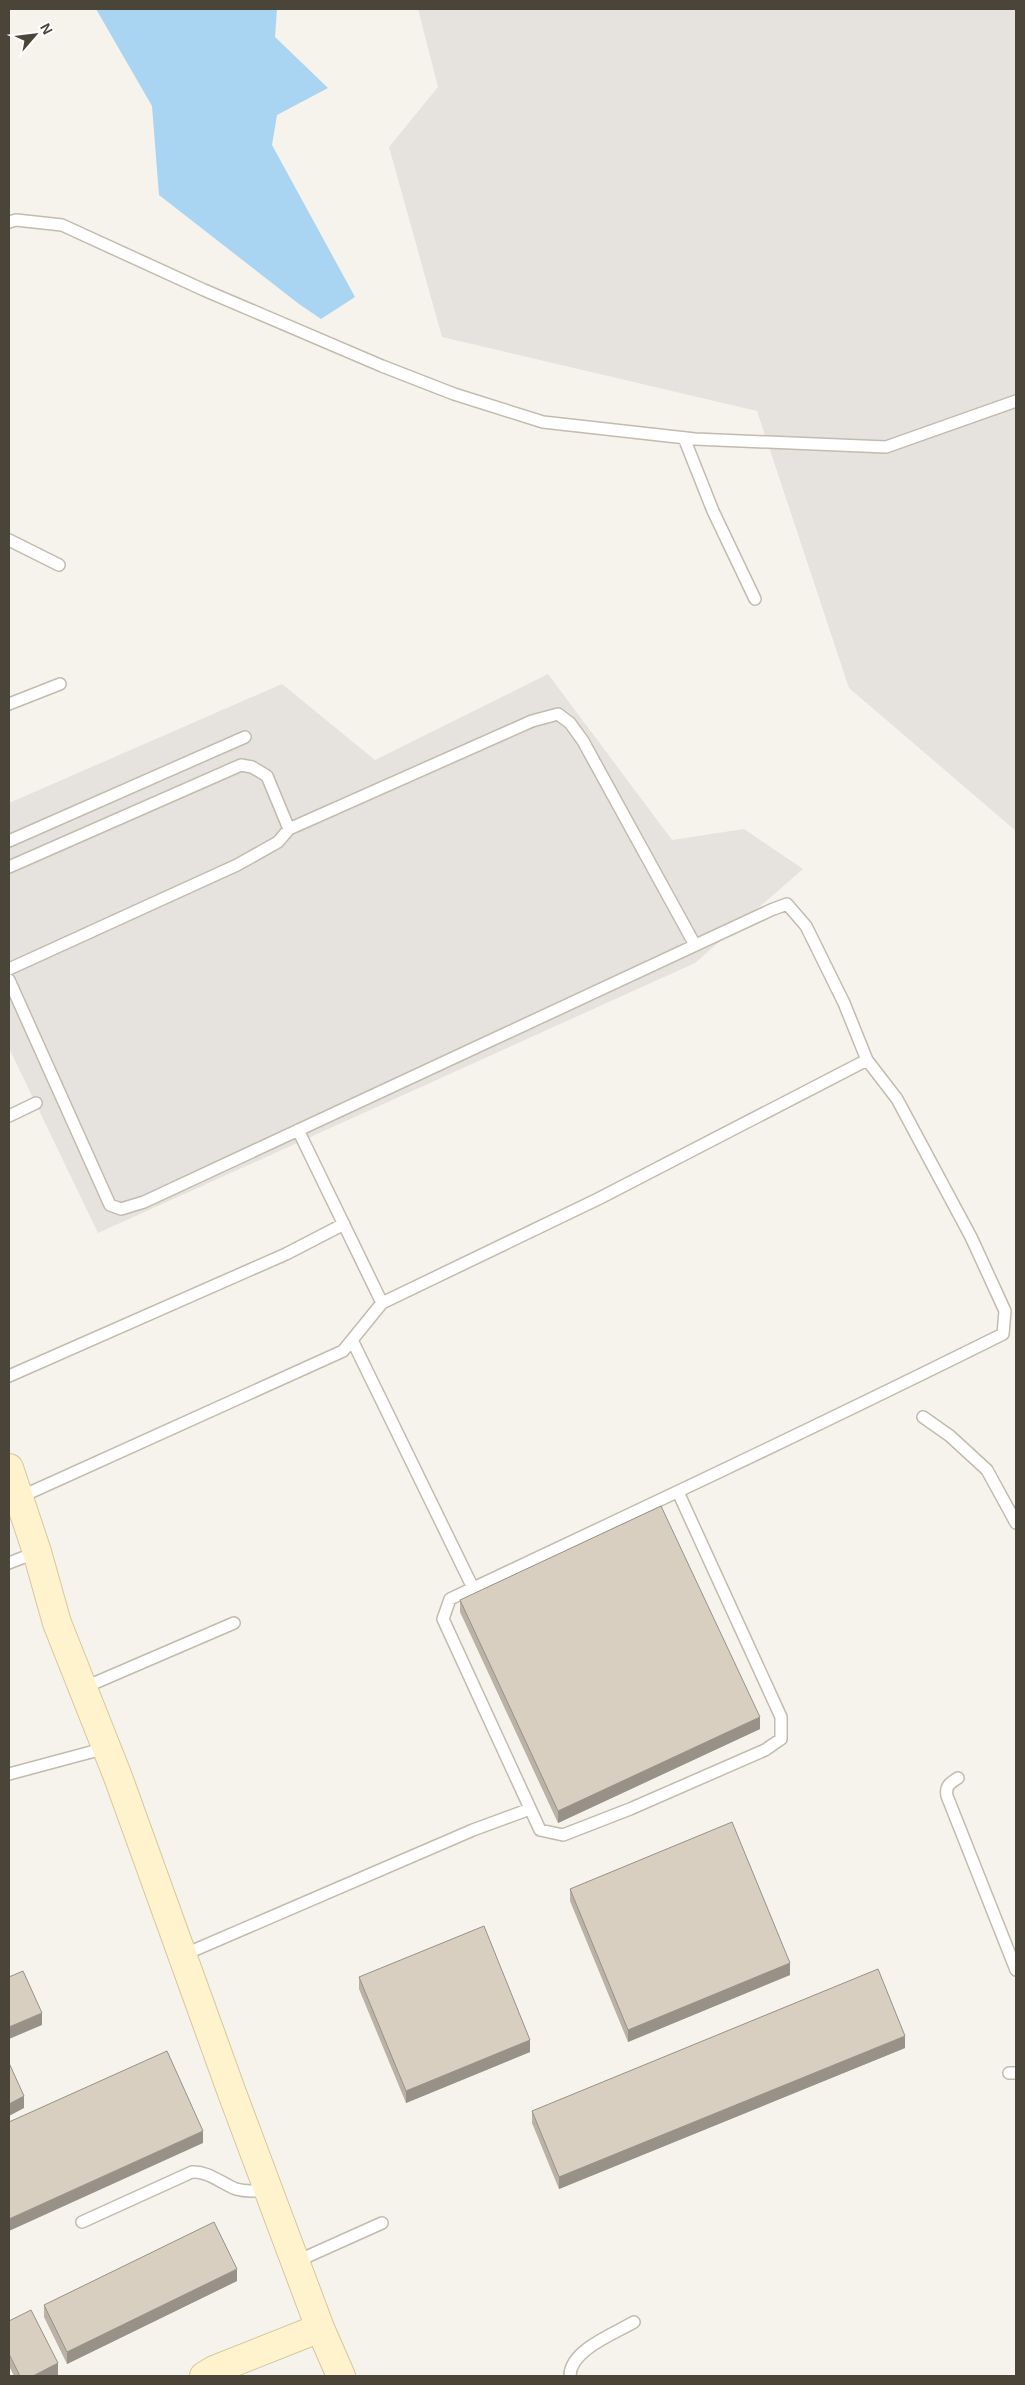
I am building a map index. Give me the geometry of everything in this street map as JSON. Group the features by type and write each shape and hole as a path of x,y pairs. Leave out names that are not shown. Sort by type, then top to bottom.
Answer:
{"street":[{"path":"9,1468 37,1552 57,1623 107,1748 268,2190 340,2376"},
{"path":"204,2376 214,2370 320,2328"}],"lane":[{"path":"9,222 16,220 62,225 382,366 454,394 543,422 684,438 886,447 1016,400"},
{"path":"684,438 713,511 755,599"},
{"path":"9,540 59,566"},
{"path":"9,704 60,684"},
{"path":"9,969 237,865 278,842 289,829 532,721 558,714 570,724 583,741 695,945"},
{"path":"9,841 245,736"},
{"path":"9,867 241,765 252,767 267,776 289,829"},
{"path":"9,980 110,1205 121,1209 144,1202 787,904 806,926 844,1003 867,1060 897,1099 971,1237 1005,1310 1003,1334 843,1414 450,1599 442,1619 540,1830 563,1835 630,1809 765,1750 781,1738 781,1717 678,1492"},
{"path":"18,1498 343,1351 382,1303 598,1199 867,1060"},
{"path":"9,1116 36,1103"},
{"path":"298,1130 382,1303"},
{"path":"9,1376 286,1254 344,1224"},
{"path":"352,1340 473,1588"},
{"path":"923,1417 950,1436 987,1470 1016,1523"},
{"path":"9,1563 37,1552"},
{"path":"83,1688 234,1623"},
{"path":"9,1774 107,1748"},
{"path":"958,1778 949,1784 946,1790 947,1796 1016,1970"},
{"path":"183,1955 473,1830 530,1809"},
{"path":"82,2222 192,2172 200,2172 249,2192 268,2190"},
{"path":"295,2262 382,2223"},
{"path":"570,2376 570,2368 583,2351 634,2322"}],"shaded area":[{"path":"418,9 1016,9 1016,831 849,688 757,411 442,337 389,147 438,87"},
{"path":"548,674 672,840 744,829 803,869 695,963 98,1233 9,1048 9,803 282,684 375,760"}],"water":[{"path":"96,9 277,9 275,37 328,88 277,115 272,145 355,297 321,319 159,195 152,106"}],"building":[{"path":"661,1506 760,1717 558,1811 460,1600"},
{"path":"732,1822 790,1963 628,2030 570,1889"},
{"path":"484,1926 530,2040 406,2091 359,1977"},
{"path":"878,1969 905,2036 559,2177 532,2111"},
{"path":"23,1971 42,2013 9,2027 9,1977"},
{"path":"167,2051 203,2131 9,2219 9,2122"},
{"path":"9,2063 24,2096 9,2104"},
{"path":"214,2222 237,2269 67,2352 44,2305"},
{"path":"31,2310 58,2363 33,2376 20,2376 9,2354 9,2321"}]}
